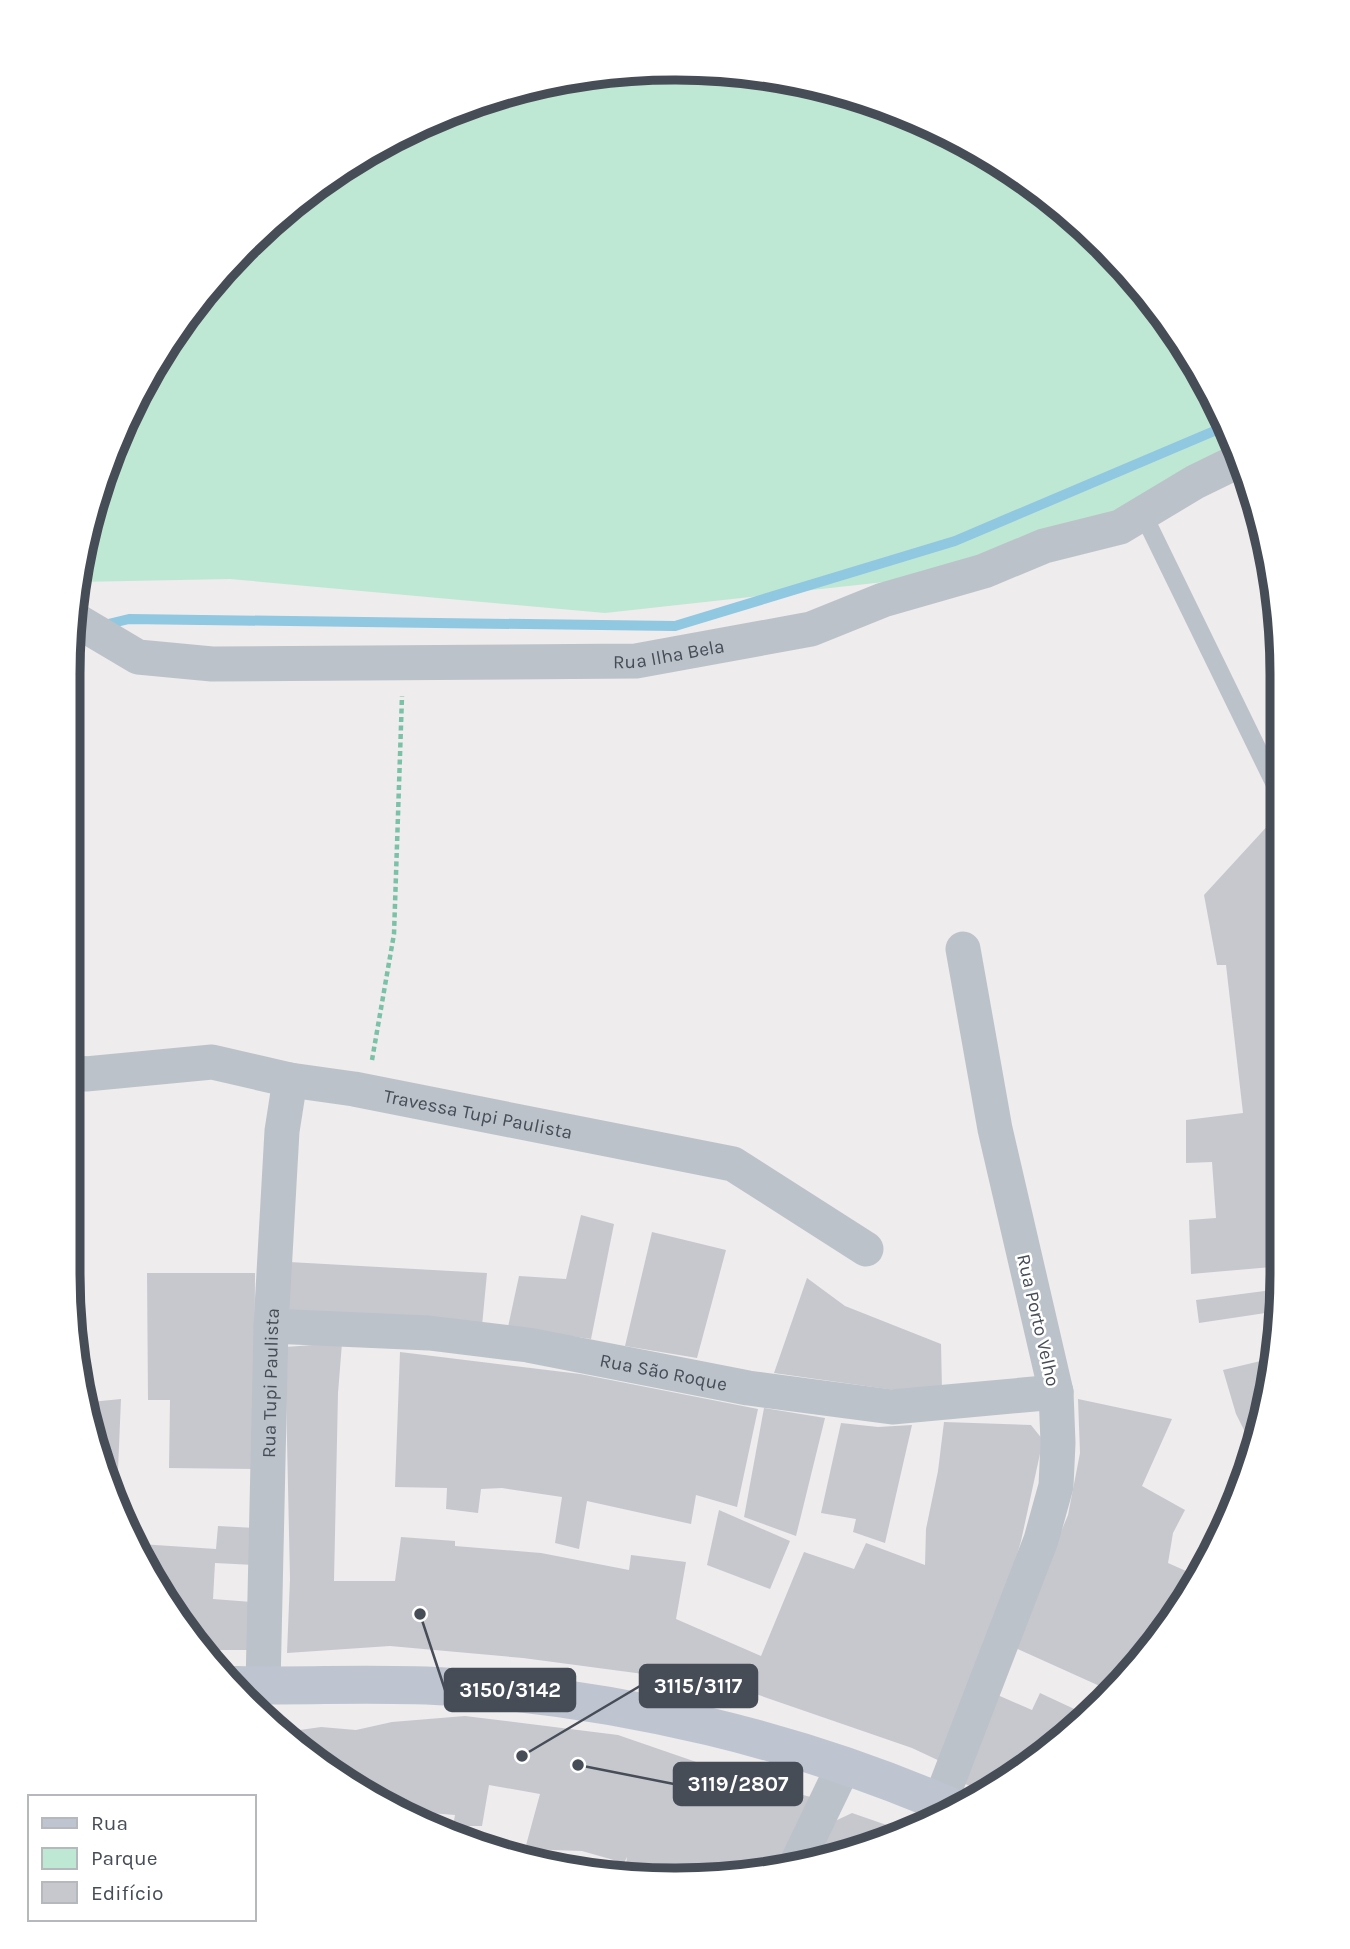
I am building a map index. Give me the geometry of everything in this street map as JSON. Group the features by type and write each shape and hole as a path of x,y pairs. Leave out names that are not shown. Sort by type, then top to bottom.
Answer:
{"main road":[{"path":"255,1694 453,1687 620,1708 740,1736 844,1765 944,1804"}],"street":[{"name":"Rua Ilha Bela","path":"83,624 138,657 212,664 636,661 811,629 883,600 984,571 1044,546 1121,527 1195,482 1231,465"},
{"name":"Rua Porto Velho","path":"949,1801 1041,1540 1056,1486 1056,1392 995,1129 963,949"},
{"name":"Travessa Tupi Paulista","path":"80,1073 212,1062 290,1080 366,1092 733,1164 866,1249"},
{"name":"Rua Tupi Paulista","path":"252,1691 282,1131 290,1080"},
{"name":"Rua São Roque","path":"271,1326 429,1333 528,1345 748,1388 892,1407 1056,1392"},
{"path":"801,1855 844,1765"}],"lane":[{"path":"1143,514 1270,774"}],"path":[{"path":"366,1092 394,934 399,747 405,663"}],"green space":[{"path":"675,80 791,92 866,112 903,126 972,160 1037,203 1067,228 1122,283 1147,313 1190,378 1230,462 984,571 605,613 230,579 88,582 101,521 126,447 160,378 203,313 228,283 283,228 313,203 378,160 447,126 484,112 559,92 597,86"}],"building":[{"path":"1270,823 1270,1267 1191,1274 1189,1220 1216,1218 1212,1162 1186,1163 1186,1120 1243,1113 1226,965 1217,965 1204,895"},
{"path":"581,1215 614,1224 591,1339 508,1327 519,1276 566,1279"},
{"path":"652,1232 726,1250 697,1358 625,1346"},
{"path":"289,1262 487,1273 482,1326 288,1314"},
{"path":"147,1273 255,1273 254,1469 169,1468 170,1400 148,1400"},
{"path":"807,1278 845,1306 941,1344 942,1390 894,1390 774,1373"},
{"path":"1269,1290 1268,1313 1199,1323 1196,1300"},
{"path":"342,1343 338,1393 334,1581 395,1581 401,1537 455,1541 455,1546 541,1553 629,1570 631,1555 686,1562 676,1619 761,1656 804,1552 854,1569 866,1543 925,1565 926,1529 938,1471 944,1422 1031,1425 1043,1440 1021,1541 1006,1593 944,1763 912,1748 747,1691 741,1706 666,1677 523,1658 390,1646 287,1653 290,1579 285,1347"},
{"path":"400,1352 580,1374 758,1409 737,1507 696,1495 691,1524 587,1501 579,1549 555,1543 562,1497 502,1488 481,1489 478,1513 446,1509 447,1488 395,1487"},
{"path":"1263,1360 1247,1436 1236,1414 1223,1370"},
{"path":"121,1399 118,1470 114,1470 112,1465 95,1402"},
{"path":"1078,1399 1172,1419 1142,1486 1185,1510 1173,1533 1168,1563 1189,1572 1147,1636 1102,1687 1013,1647 1068,1515 1080,1453"},
{"path":"764,1408 825,1418 796,1536 744,1517"},
{"path":"841,1423 878,1427 912,1425 885,1543 853,1532 856,1519 821,1513"},
{"path":"719,1510 790,1541 770,1589 707,1565"},
{"path":"218,1526 256,1528 254,1565 215,1563 213,1599 252,1602 247,1650 215,1650 181,1604 146,1544 216,1549"},
{"path":"993,1693 1032,1710 1040,1693 1078,1711 1037,1746 974,1788 958,1781"},
{"path":"465,1716 618,1735 766,1786 811,1797 781,1859 714,1867 636,1867 626,1866 627,1857 624,1863 582,1851 525,1849 540,1794 489,1785 482,1826 455,1826 455,1815 424,1812 412,1807 345,1768 295,1731 321,1727 356,1730 392,1722"},
{"path":"852,1813 892,1827 821,1850 835,1821"}],"waterway":[{"path":"104,625 129,619 675,626 955,541 1216,430"}],"place":[{"name":"3150/3142","path":"420,1614"},
{"name":"3115/3117","path":"522,1756"},
{"name":"3119/2807","path":"578,1765"}]}
